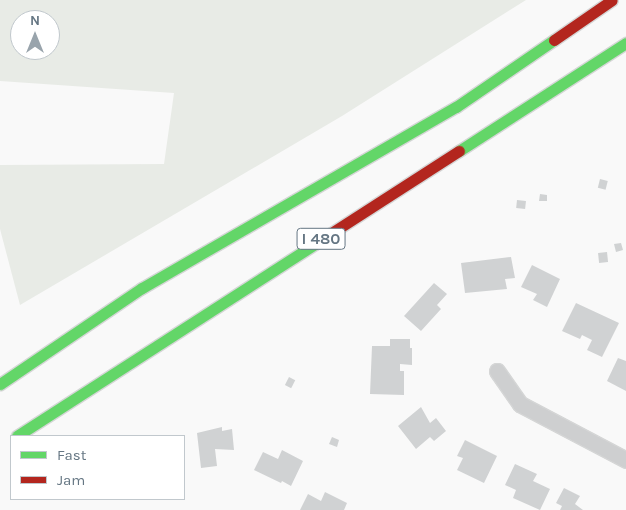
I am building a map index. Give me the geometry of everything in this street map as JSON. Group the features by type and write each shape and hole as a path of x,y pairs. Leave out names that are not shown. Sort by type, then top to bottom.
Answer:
{"highway":[{"name":"I 480","path":"0,384 142,288 456,107 612,0"},
{"name":"I 480","path":"19,435 626,43"}],"street":[{"path":"497,371 520,404 626,460"}],"shaded area":[{"path":"0,0 526,0 342,116 20,305 0,229 0,165 164,164 174,93 0,81"}],"building":[{"path":"600,179 608,181 606,190 598,188"},
{"path":"540,194 547,195 547,201 539,201"},
{"path":"517,200 526,201 525,209 516,208"},
{"path":"621,243 623,250 616,252 614,244"},
{"path":"607,252 608,262 599,263 598,253"},
{"path":"511,257 515,278 505,279 507,289 465,293 461,263"},
{"path":"532,265 560,279 547,307 533,300 537,294 521,287"},
{"path":"434,283 447,294 437,305 441,309 421,331 404,316"},
{"path":"576,303 619,323 602,357 587,350 592,340 582,335 580,339 562,331"},
{"path":"390,339 410,339 412,365 400,364 400,371 404,371 404,395 370,394 372,346 390,346"},
{"path":"618,358 626,361 626,391 607,381"},
{"path":"289,377 295,380 291,388 285,385"},
{"path":"421,407 430,423 436,418 446,431 434,441 430,437 416,449 398,426"},
{"path":"222,427 222,431 232,429 234,450 215,449 217,466 201,468 197,433"},
{"path":"332,437 339,440 337,447 329,444"},
{"path":"465,440 497,456 484,483 457,470 463,458 457,456"},
{"path":"282,450 303,461 291,486 254,470 263,452 278,459"},
{"path":"515,464 537,474 533,481 550,489 540,510 513,498 516,490 505,485"},
{"path":"564,488 580,496 575,504 583,510 560,510 562,506 556,503"},
{"path":"325,492 347,503 344,510 300,510 308,494 321,501"}],"traffic: fast":[{"path":"0,384 142,288 456,107 554,40"},
{"path":"459,151 626,43"},
{"path":"19,435 316,243"}],"traffic: jam":[{"path":"554,40 612,0"},
{"path":"316,243 459,151"}]}
